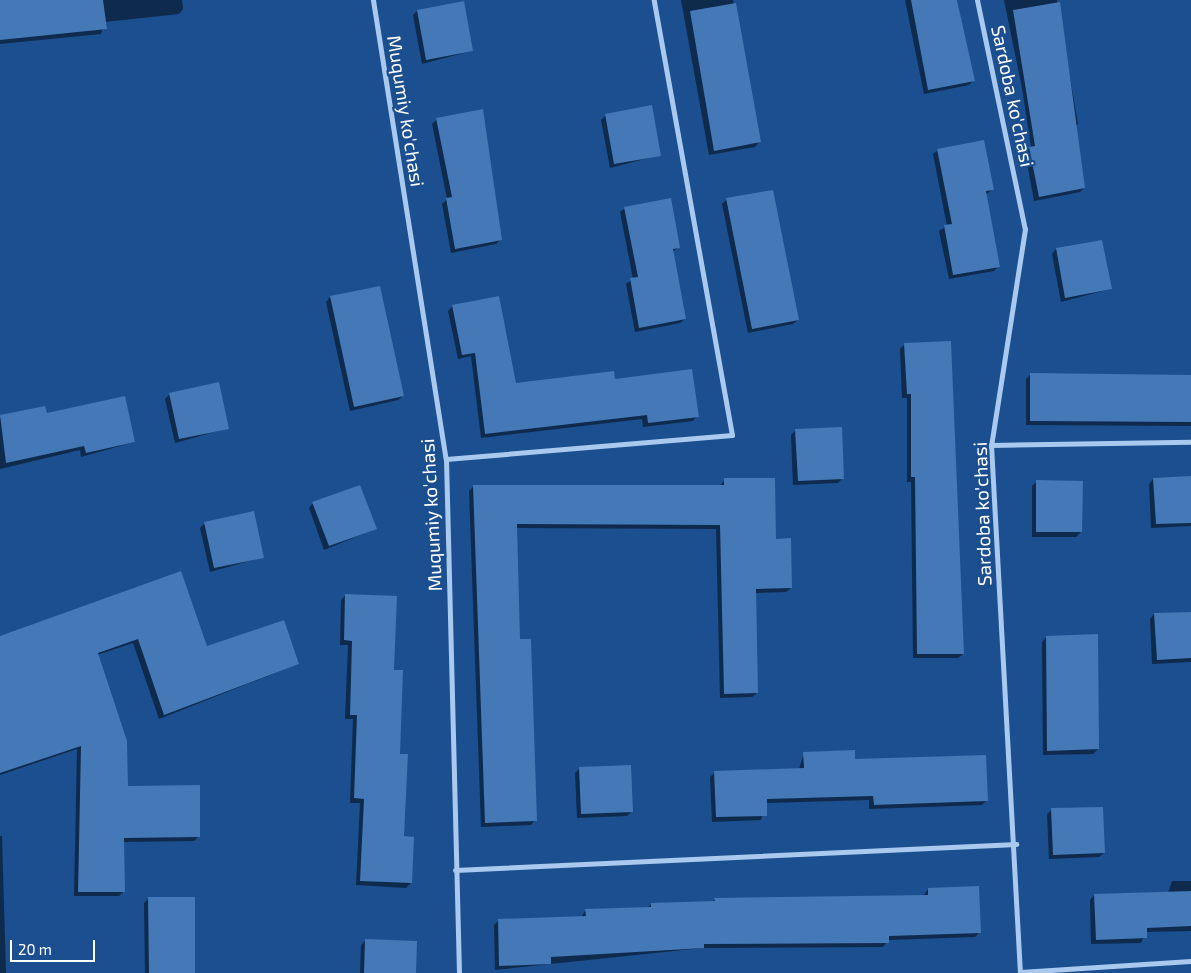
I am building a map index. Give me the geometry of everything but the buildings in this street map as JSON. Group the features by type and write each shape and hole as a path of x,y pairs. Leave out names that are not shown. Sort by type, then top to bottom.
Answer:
{"street":[{"name":"Muqumiy ko'chasi","path":"372,0 446,459 459,973"},
{"path":"446,459 732,435 654,0"},
{"name":"Sardoba ko'chasi","path":"977,0 1026,229 991,446 1016,844 1020,972"},
{"path":"991,446 1191,442"},
{"path":"455,870 1016,844"},
{"path":"1020,972 1191,961"}]}
